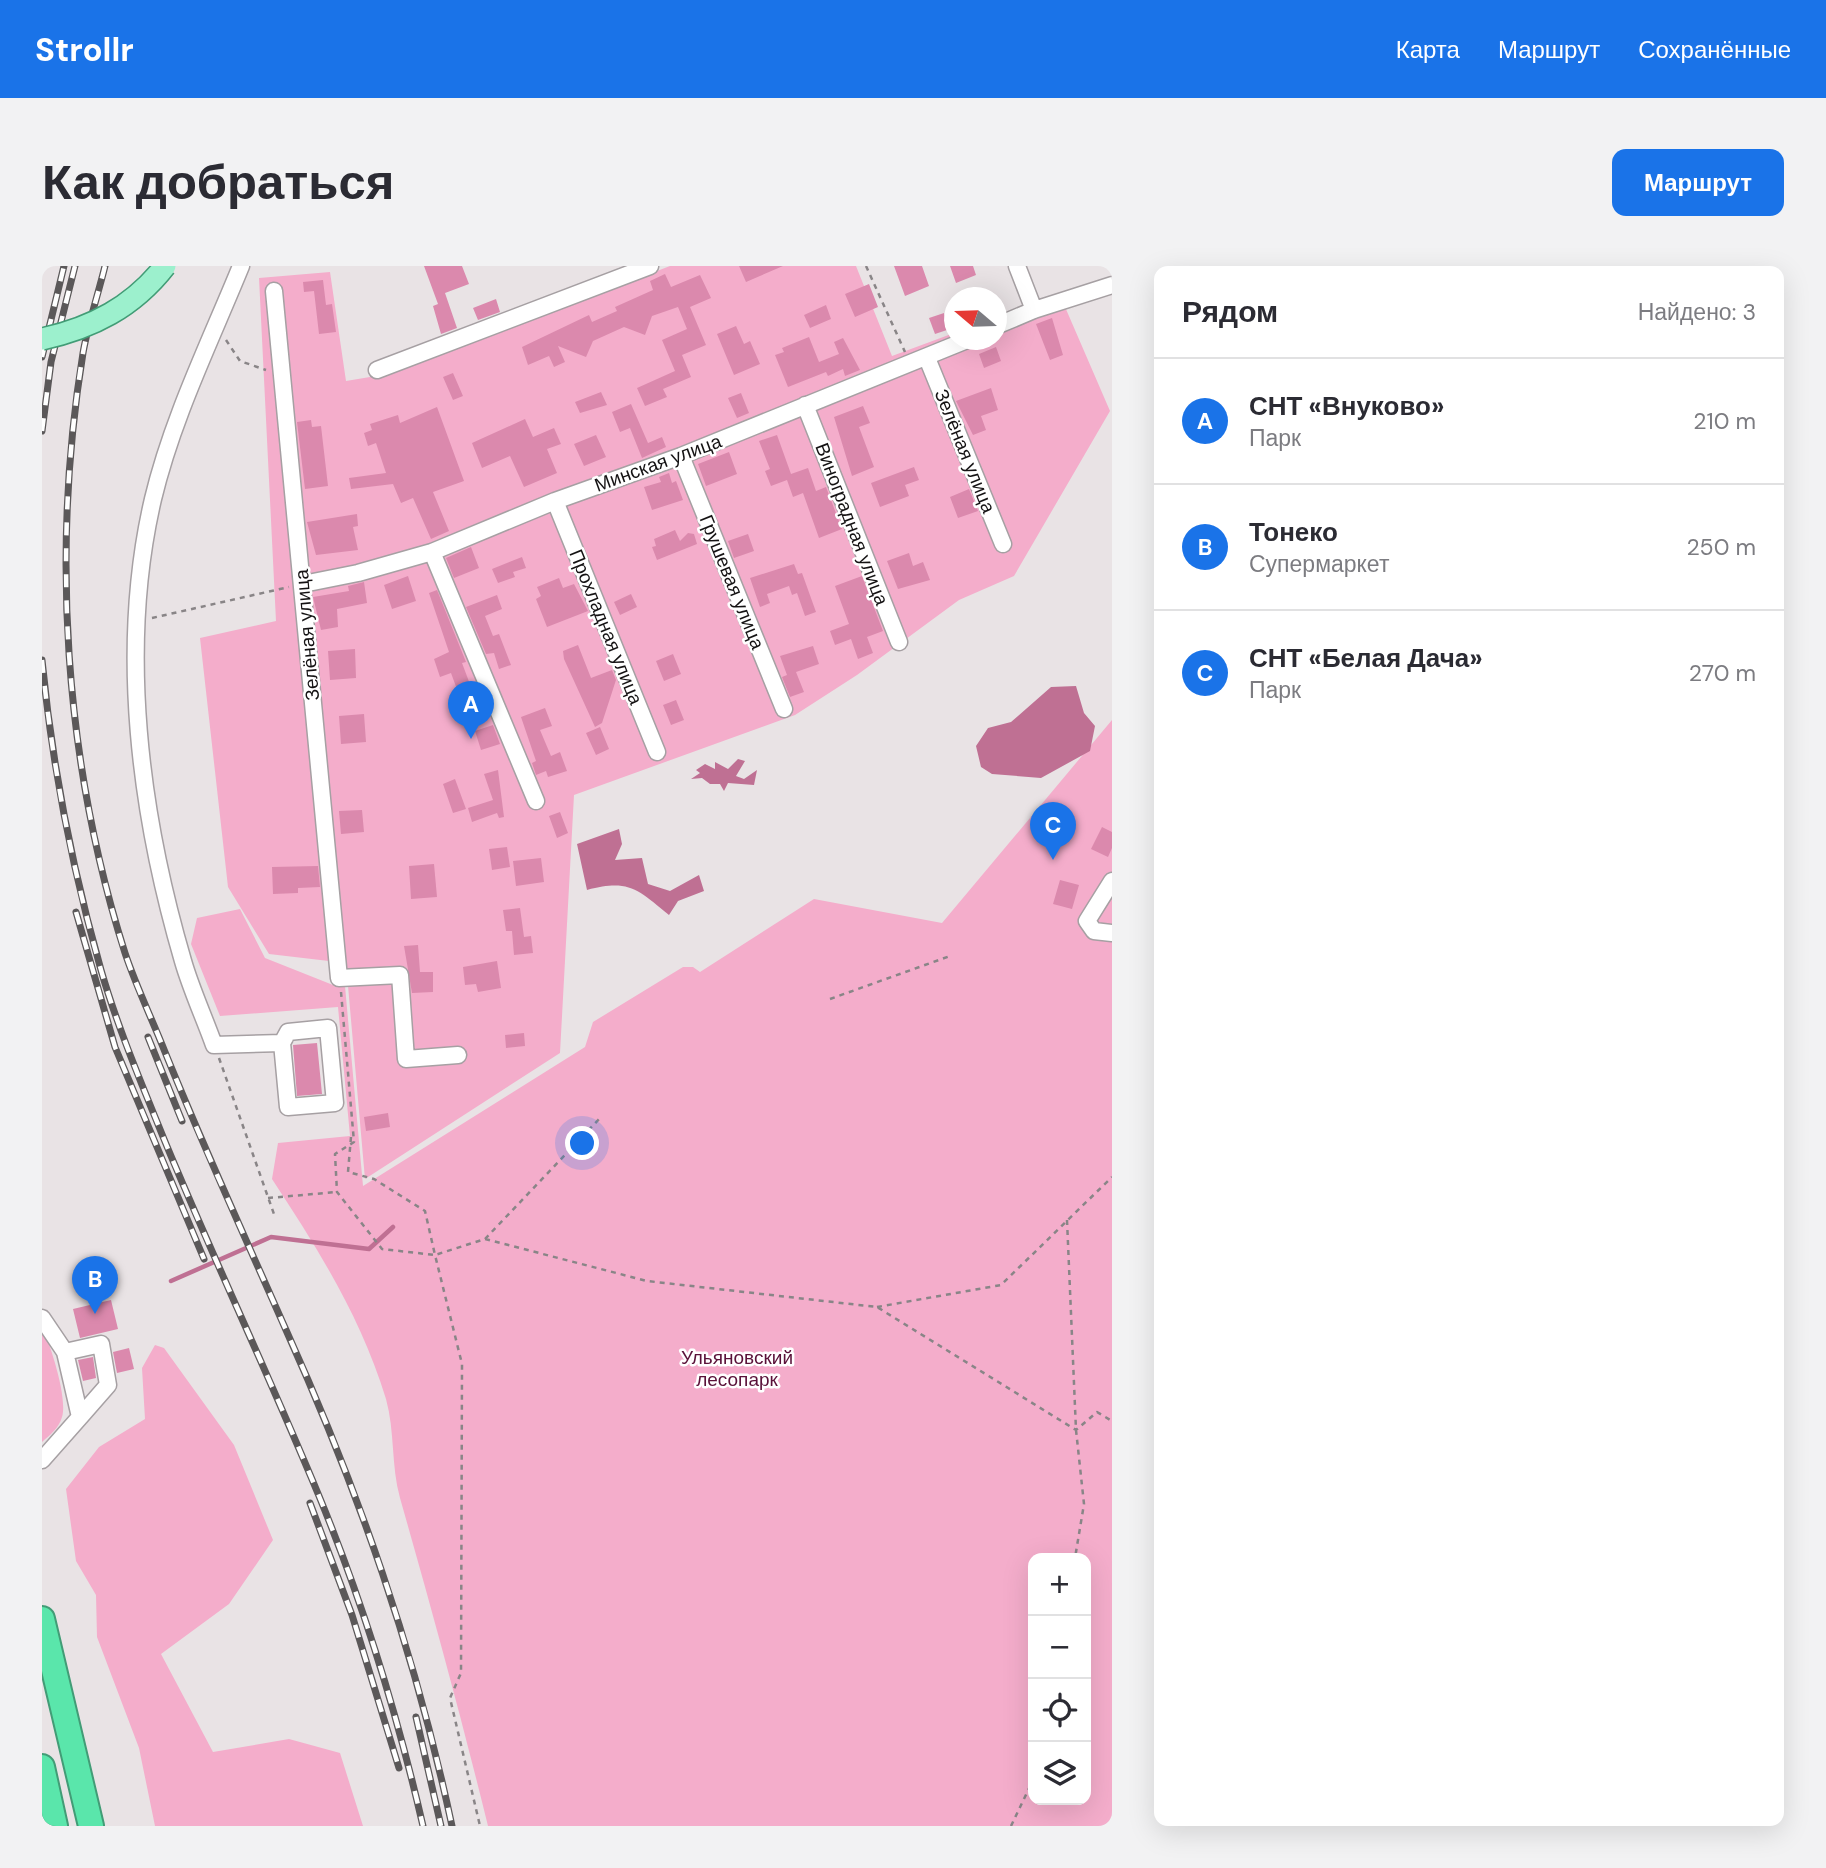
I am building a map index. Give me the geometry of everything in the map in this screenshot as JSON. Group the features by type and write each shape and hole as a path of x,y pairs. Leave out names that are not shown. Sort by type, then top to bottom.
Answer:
{"highway":[{"path":"42,1619 91,1826"},
{"path":"42,1767 55,1826"}],"main road":[{"path":"42,339 106,318 135,298 165,266"}],"street":[{"path":"241,266 177,426 154,497 141,560 135,622 137,696 146,787 159,860 183,962 214,1045 282,1042"},
{"path":"377,370 650,266"},
{"path":"1017,266 1034,310"},
{"path":"1007,321 1112,285"},
{"name":"Зелёная улица","path":"274,291 339,978"},
{"name":"Минская улица","path":"303,584 358,573 432,552 555,501 681,456 909,361 927,358 945,350"},
{"name":"Зелёная улица","path":"927,358 1003,544"},
{"name":"Виноградная улица","path":"805,405 899,642"},
{"name":"Грушевая улица","path":"681,456 784,709"},
{"name":"Прохладная улица","path":"555,501 657,752"},
{"path":"432,552 536,801"},
{"path":"1112,881 1087,921 1094,931 1112,933"},
{"path":"339,978 400,975 406,1059 458,1055"},
{"path":"328,1028 335,1103 288,1107 282,1042 288,1032 328,1028"},
{"path":"42,1318 65,1352 80,1417"},
{"path":"42,1460 108,1385 101,1344 65,1352"}],"path":[{"path":"866,266 909,361"},
{"path":"217,326 240,361 280,374"},
{"path":"135,622 303,584"},
{"path":"830,999 950,956"},
{"path":"339,978 345,1009 354,1142 335,1154 337,1192 382,1249 435,1255 485,1239 602,1116"},
{"path":"214,1045 275,1217"},
{"path":"351,1137 348,1172 374,1179 425,1211 462,1364 461,1673 450,1698 480,1826"},
{"path":"485,1239 647,1281 877,1307 1001,1285 1112,1177"},
{"path":"268,1198 337,1192"},
{"path":"1067,1220 1076,1430 1084,1504 1076,1553"},
{"path":"877,1307 1076,1430"},
{"path":"1076,1430 1097,1412 1112,1422"},
{"path":"1012,1826 1028,1791"}],"green space":[{"path":"670,266 856,266 892,356 944,337 944,350 1007,350 1007,313 1059,293 1110,411 1014,576 959,600 857,675 795,715 574,795 560,1053 365,1179 346,963 269,954 228,887 200,638 276,621 259,278 330,272 346,381 394,373"},
{"name":"Ульяновский лесопарк","path":"1112,720 1112,1826 488,1826 400,1498 395,1474 391,1423 376,1369 337,1284 272,1179 278,1143 350,1136 338,1007 220,1016 191,944 197,918 240,909 265,958 333,985 345,986 363,1186 585,1047 593,1022 683,967 693,967 700,972 814,899 942,923"},
{"path":"42,1326 57,1371 63,1408 59,1425 42,1442"},
{"path":"155,1345 164,1348 234,1445 273,1540 229,1604 161,1654 213,1752 289,1739 340,1753 363,1826 155,1826 139,1748 97,1637 96,1595 76,1561 66,1489 99,1447 145,1419 142,1368"}],"shaded area":[{"path":"1076,686 1084,713 1095,726 1090,751 1041,778 992,774 981,767 976,746 988,728 1011,722 1051,687"},
{"path":"738,759 745,761 736,776 744,779 757,770 754,785 728,783 724,791 720,784 710,784 702,778 691,779 700,773 696,770 705,764 715,769 715,762 728,769"},
{"path":"619,829 622,844 615,860 642,858 648,884 670,891 699,875 704,891 678,901 669,915 640,893 623,886 587,890 577,844"}],"building":[{"path":"424,266 462,266 469,284 445,293 457,328 441,334 433,306 438,304"},
{"path":"739,266 783,266 746,282"},
{"path":"894,266 922,266 929,286 905,296"},
{"path":"950,266 973,266 976,275 956,283"},
{"path":"665,274 671,287 700,275 711,298 690,307 706,345 682,355 691,377 663,389 667,397 645,406 637,388 675,371 662,340 687,329 678,307 652,316 645,335 624,327 593,341 586,357 558,346 565,362 554,367 549,356 528,365 522,347 589,315 592,322 617,311 615,307 653,290 650,281"},
{"path":"323,280 326,305 332,304 336,332 319,334 314,291 304,292 303,282"},
{"path":"869,284 878,307 855,317 845,294"},
{"path":"496,299 500,312 478,320 473,308"},
{"path":"826,305 831,319 810,328 804,315"},
{"path":"944,313 944,331 935,334 929,318"},
{"path":"1052,318 1063,355 1050,360 1036,324"},
{"path":"736,326 744,344 750,341 760,364 734,375 717,334"},
{"path":"809,337 819,362 839,354 834,342 843,338 860,370 845,376 843,369 828,376 826,372 788,387 775,355 784,352 782,348"},
{"path":"997,350 1001,361 984,368 979,354"},
{"path":"453,373 463,396 453,400 443,377"},
{"path":"991,388 998,410 981,416 986,430 973,435 956,401"},
{"path":"601,392 607,405 580,413 575,402"},
{"path":"741,393 749,413 737,418 728,398"},
{"path":"631,404 648,443 662,437 666,447 642,458 630,428 620,432 612,412"},
{"path":"863,406 870,423 859,427 874,467 852,476 834,417"},
{"path":"437,407 464,481 433,492 449,531 431,539 413,498 401,503 393,484 351,489 349,478 386,473 376,443 368,446 364,433 372,430 370,424 398,415 400,423"},
{"path":"525,419 533,437 554,428 561,444 547,449 557,473 524,487 510,456 482,468 472,443"},
{"path":"311,420 312,427 321,426 328,486 305,489 297,422"},
{"path":"596,435 606,457 584,466 574,444"},
{"path":"777,435 791,474 808,468 816,491 826,487 842,529 819,538 803,493 793,497 787,480 771,486 765,471 770,469 759,441"},
{"path":"729,452 737,474 706,486 698,464"},
{"path":"914,467 919,480 905,485 909,496 880,507 871,483"},
{"path":"669,473 672,483 676,481 683,500 652,510 644,487 661,482 659,477"},
{"path":"969,489 978,511 958,518 950,497"},
{"path":"357,514 358,526 353,527 358,550 316,555 307,522"},
{"path":"675,530 680,541 688,533 694,534 697,544 657,560 652,547 656,546 654,539"},
{"path":"748,534 754,551 734,558 728,541"},
{"path":"471,547 479,568 454,578 446,558"},
{"path":"909,553 913,566 923,562 930,580 898,589 887,561"},
{"path":"522,557 526,568 513,572 515,577 498,583 492,569"},
{"path":"794,564 798,574 802,573 816,612 805,616 797,593 792,595 789,586 767,594 770,603 760,607 750,578"},
{"path":"408,576 416,601 392,609 384,585"},
{"path":"862,576 883,631 867,637 873,653 858,659 851,639 835,645 830,631 849,624 835,586"},
{"path":"559,578 563,588 574,584 588,611 547,627 536,599 541,596 537,587"},
{"path":"364,582 367,603 337,609 338,627 321,630 313,597 349,591 348,586"},
{"path":"437,590 466,662 462,663 471,687 476,685 484,704 465,711 451,673 440,677 434,659 449,652 429,593"},
{"path":"631,594 637,607 620,615 614,602"},
{"path":"497,595 502,609 485,616 493,636 499,634 511,665 499,669 494,653 486,654 466,607"},
{"path":"578,645 591,678 612,670 616,680 602,723 595,727 564,659 563,651"},
{"path":"813,646 819,664 796,672 804,692 790,697 782,677 787,675 780,656"},
{"path":"355,649 356,678 330,680 328,651"},
{"path":"673,654 681,674 664,681 656,661"},
{"path":"676,700 684,720 671,725 663,705"},
{"path":"545,708 552,726 540,730 551,756 560,752 567,771 548,777 546,771 536,775 532,763 536,761 521,717"},
{"path":"364,714 366,742 341,744 339,716"},
{"path":"493,725 500,744 481,750 475,731"},
{"path":"600,727 609,749 596,755 586,733"},
{"path":"498,770 504,817 499,818 497,813 472,822 468,808 493,800 484,774"},
{"path":"455,779 466,809 453,813 443,784"},
{"path":"362,810 364,832 341,834 339,811"},
{"path":"560,812 568,833 557,838 549,816"},
{"path":"1102,827 1112,832 1112,848 1108,857 1091,849"},
{"path":"507,847 510,867 492,870 489,849"},
{"path":"541,858 544,882 516,886 513,861"},
{"path":"434,864 437,897 411,899 409,866"},
{"path":"318,866 320,887 298,888 298,893 273,894 272,867"},
{"path":"1060,880 1079,885 1072,909 1053,904"},
{"path":"520,908 524,937 531,936 533,953 514,955 512,931 506,931 503,910"},
{"path":"418,945 420,972 433,972 433,992 412,993 404,946"},
{"path":"497,961 501,988 478,992 476,984 465,985 463,967"},
{"path":"524,1033 525,1046 506,1048 505,1035"},
{"path":"317,1043 322,1094 297,1096 293,1045"},
{"path":"388,1113 390,1127 366,1131 364,1117"},
{"path":"111,1300 118,1329 80,1338 73,1309"},
{"path":"129,1348 134,1369 117,1373 113,1352"},
{"path":"93,1357 96,1378 83,1381 78,1360"}],"waterway":[{"path":"171,1281 271,1237 369,1249 393,1227"}],"railway":[{"path":"42,357 64,266"},
{"path":"42,431 51,362 75,266"},
{"path":"105,266 85,342 73,428 67,503 66,579 76,731 104,880 125,953 139,990 209,1157 313,1391 361,1512 421,1698 452,1826"},
{"path":"42,660 64,816 81,893 108,992 166,1144 335,1536 378,1659 423,1826"},
{"path":"76,912 115,1047 204,1259"},
{"path":"148,1037 182,1121"},
{"path":"310,1503 352,1615 399,1768"},
{"path":"416,1717 441,1826"}],"place":[{"name":"СНТ «Внуково»","path":"471,739"},
{"name":"СНТ «Белая Дача»","path":"1053,860"},
{"name":"Тонеко","path":"95,1314"}]}
